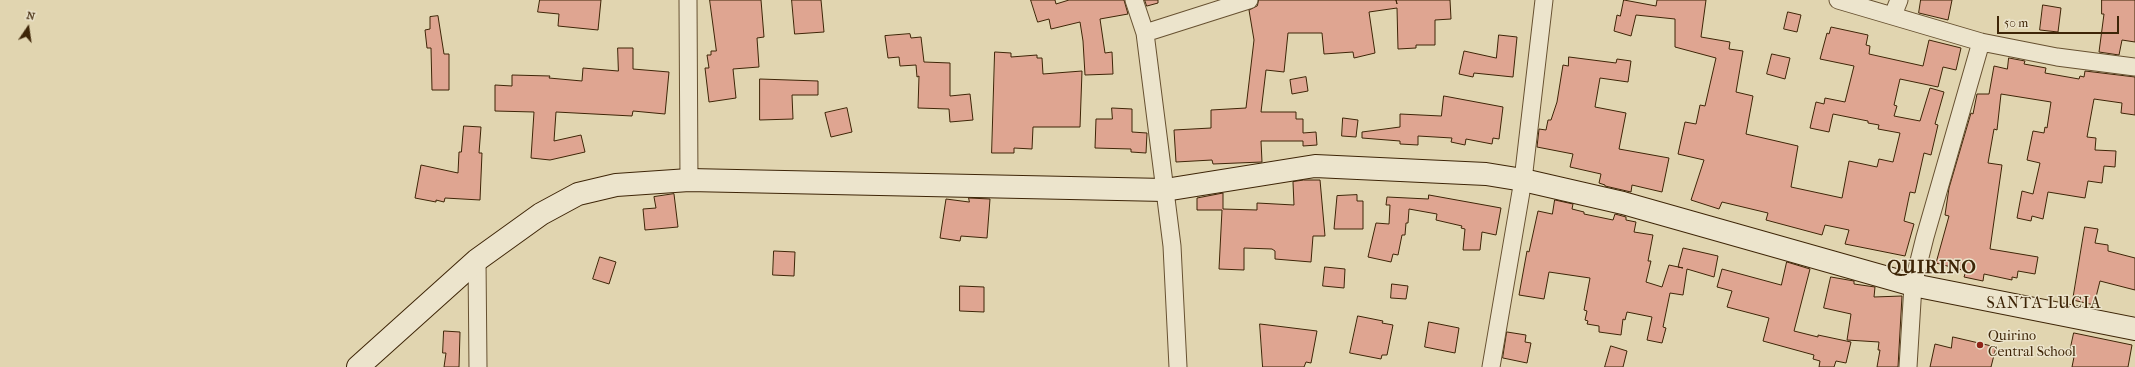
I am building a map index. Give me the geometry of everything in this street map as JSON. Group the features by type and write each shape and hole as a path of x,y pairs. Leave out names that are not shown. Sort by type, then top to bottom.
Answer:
{"main road":[{"path":"358,367 477,260 541,214 578,194 616,186 689,180 1165,190 1316,166 1486,174 1523,180 1623,203 1913,285 2135,329"}],"street":[{"path":"688,0 689,180"},
{"path":"1134,0 1145,33 1172,246 1178,367"},
{"path":"1145,33 1250,0"},
{"path":"1491,367 1523,180 1544,0"},
{"path":"1838,0 1896,8 1982,42 2057,57 2135,67"},
{"path":"1908,367 1913,285 1925,237 1982,42"},
{"path":"477,260 478,367"}],"building":[{"path":"540,0 601,0 598,30 558,26 559,14 538,12"},
{"path":"710,0 761,0 764,37 757,38 759,67 733,69 736,98 709,102 705,68 709,68 707,55 711,55 711,51 716,51"},
{"path":"792,0 821,0 824,32 795,34"},
{"path":"1031,0 1055,0 1056,4 1069,0 1124,0 1128,14 1100,19 1105,53 1112,52 1113,74 1085,75 1083,41 1080,22 1051,29 1049,19 1038,22"},
{"path":"1145,0 1158,0 1158,3 1147,6"},
{"path":"1259,0 1450,0 1451,19 1435,20 1435,45 1416,45 1416,48 1398,49 1397,8 1369,12 1375,53 1354,58 1353,52 1324,54 1322,33 1288,33 1284,72 1266,70 1261,112 1296,112 1296,119 1303,119 1303,133 1316,132 1317,145 1303,146 1303,141 1261,141 1262,162 1213,164 1212,160 1176,162 1174,130 1211,128 1211,110 1246,108 1254,40 1249,10 1257,6"},
{"path":"1624,0 1656,6 1657,0 1706,0 1701,37 1730,42 1729,49 1743,51 1736,92 1753,96 1746,134 1798,146 1791,187 1842,198 1849,161 1877,167 1879,159 1893,162 1900,133 1878,129 1879,125 1868,123 1868,121 1833,114 1829,132 1810,128 1816,102 1824,104 1825,98 1845,102 1854,66 1820,59 1827,33 1829,34 1831,27 1868,35 1866,45 1870,46 1869,54 1923,66 1929,40 1961,48 1956,70 1943,67 1938,87 1900,79 1894,105 1897,106 1894,116 1920,121 1930,88 1944,92 1935,124 1938,125 1931,155 1924,153 1915,193 1910,192 1904,221 1914,224 1905,256 1845,244 1849,230 1825,225 1822,235 1766,220 1768,213 1722,202 1719,209 1691,200 1704,160 1678,154 1685,122 1696,124 1700,105 1705,106 1716,58 1675,47 1675,19 1636,15 1631,36 1614,31 1617,15 1620,16"},
{"path":"1921,0 1952,0 1948,20 1919,13"},
{"path":"2102,0 2135,0 2135,42 2122,40 2119,55 2099,52 2104,14 2102,14"},
{"path":"2043,5 2061,8 2058,32 2040,30"},
{"path":"1788,12 1801,15 1797,32 1784,29"},
{"path":"438,16 444,54 449,54 449,90 432,90 431,48 427,48 425,30 430,29 430,17"},
{"path":"910,34 911,38 921,37 924,62 950,63 950,96 970,94 973,120 950,122 949,109 918,108 919,76 917,77 916,65 900,66 899,57 888,58 885,36"},
{"path":"1499,35 1517,37 1513,77 1474,73 1473,77 1459,74 1464,51 1496,58"},
{"path":"618,48 633,48 633,69 669,72 665,114 633,111 632,116 556,112 554,141 581,135 585,152 550,160 531,158 534,112 495,111 495,85 512,86 512,75 550,76 549,78 582,81 583,68 618,71"},
{"path":"995,52 1011,53 1011,57 1037,55 1037,58 1042,58 1043,74 1082,71 1080,127 1033,127 1032,149 1014,148 1014,153 992,153"},
{"path":"1772,54 1790,58 1785,79 1767,74"},
{"path":"1569,57 1616,63 1617,59 1631,61 1628,82 1600,78 1595,107 1626,113 1619,149 1669,158 1662,192 1632,185 1631,192 1605,186 1599,183 1601,174 1570,167 1573,154 1537,147 1539,129 1546,130 1548,120 1551,120 1557,102 1563,65 1568,66"},
{"path":"2009,58 2025,61 2024,64 2046,68 2045,73 2079,79 2080,76 2084,77 2085,71 2135,77 2135,115 2121,113 2122,103 2094,99 2087,137 2096,138 2095,150 2116,151 2115,167 2104,166 2102,183 2088,181 2085,198 2048,192 2043,219 2032,216 2031,221 2017,218 2022,191 2033,194 2040,163 2027,160 2033,131 2044,133 2045,127 2047,128 2051,102 2001,94 1997,130 1994,129 1988,163 2002,165 1990,249 2038,257 2035,274 2018,271 2017,278 2012,277 2012,280 1984,274 1983,281 1964,277 1966,271 1936,263 1949,216 1945,215 1949,188 1971,113 1973,114 1977,94 1989,94 1994,66 2007,69"},
{"path":"1306,77 1308,91 1292,94 1290,80"},
{"path":"760,79 818,81 818,95 792,95 793,119 760,120"},
{"path":"1444,96 1503,107 1499,139 1493,138 1492,144 1466,139 1465,145 1451,142 1452,138 1418,136 1418,145 1400,144 1400,141 1362,138 1362,132 1400,127 1400,114 1441,116"},
{"path":"847,108 852,132 831,137 825,113"},
{"path":"1112,108 1132,109 1132,132 1147,133 1146,153 1131,152 1131,149 1095,148 1096,119 1112,119"},
{"path":"1343,118 1358,120 1356,137 1342,136"},
{"path":"464,126 481,127 479,153 482,153 480,200 445,198 444,202 436,200 436,202 415,198 421,165 458,173 459,152 461,152"},
{"path":"1320,180 1325,236 1313,236 1311,262 1275,259 1275,251 1272,249 1244,248 1244,270 1219,269 1222,210 1197,210 1197,198 1223,193 1223,209 1257,210 1257,203 1294,205 1293,182"},
{"path":"674,194 678,227 645,230 643,209 656,208 654,197"},
{"path":"1357,195 1357,201 1363,201 1363,229 1334,229 1337,196"},
{"path":"1429,195 1501,208 1496,235 1482,232 1480,250 1463,250 1465,229 1461,228 1462,226 1436,220 1437,214 1409,209 1408,223 1406,223 1405,235 1402,235 1398,255 1393,254 1391,262 1368,257 1376,223 1389,224 1390,205 1386,205 1387,197 1428,199"},
{"path":"969,198 990,199 987,238 961,236 960,241 940,238 946,199 969,202"},
{"path":"1555,200 1573,204 1572,209 1584,212 1584,214 1613,220 1615,214 1626,217 1626,220 1636,222 1634,232 1653,235 1648,261 1651,261 1646,282 1662,287 1669,265 1678,267 1683,248 1718,256 1714,277 1687,269 1683,295 1670,293 1663,327 1666,328 1662,343 1647,340 1652,317 1627,312 1625,320 1623,319 1621,335 1599,332 1599,326 1587,324 1588,321 1585,320 1587,311 1584,310 1590,278 1549,272 1544,299 1519,295 1527,251 1529,252 1538,211 1552,214"},
{"path":"2085,227 2098,229 2095,243 2108,245 2108,251 2135,258 2135,290 2100,281 2094,305 2073,300"},
{"path":"774,251 795,252 794,276 773,275"},
{"path":"600,257 616,262 609,284 593,279"},
{"path":"1787,262 1810,269 1794,331 1818,337 1818,335 1851,342 1846,363 1836,361 1834,367 1819,367 1820,361 1813,359 1814,355 1763,341 1769,318 1727,307 1732,291 1717,287 1722,269 1781,285"},
{"path":"1325,267 1345,269 1344,288 1323,286"},
{"path":"1831,277 1854,281 1854,284 1875,287 1874,297 1902,296 1898,367 1877,367 1880,350 1878,350 1879,342 1847,340 1851,314 1824,308"},
{"path":"1392,284 1408,286 1406,299 1391,298"},
{"path":"960,286 984,287 984,312 960,311"},
{"path":"1358,316 1383,321 1382,323 1393,325 1387,355 1382,355 1381,359 1350,353"},
{"path":"1429,322 1459,328 1455,353 1425,347"},
{"path":"1260,324 1317,331 1311,363 1306,362 1304,367 1263,367"},
{"path":"444,331 460,332 459,367 444,367 446,353 443,353"},
{"path":"1507,332 1526,335 1525,342 1531,343 1527,363 1503,358"},
{"path":"2074,333 2132,345 2128,367 2072,367 2074,357 2069,356"},
{"path":"1953,337 1996,347 1991,367 1930,367 1935,344 1951,348"},
{"path":"1611,346 1627,351 1623,367 1605,367"}],"place":[{"name":"Quirino Central School","path":"1980,345"}],"district":[{"name":"QUIRINO","path":"1932,269"},
{"name":"SANTA LUCIA","path":"2044,304"}]}
